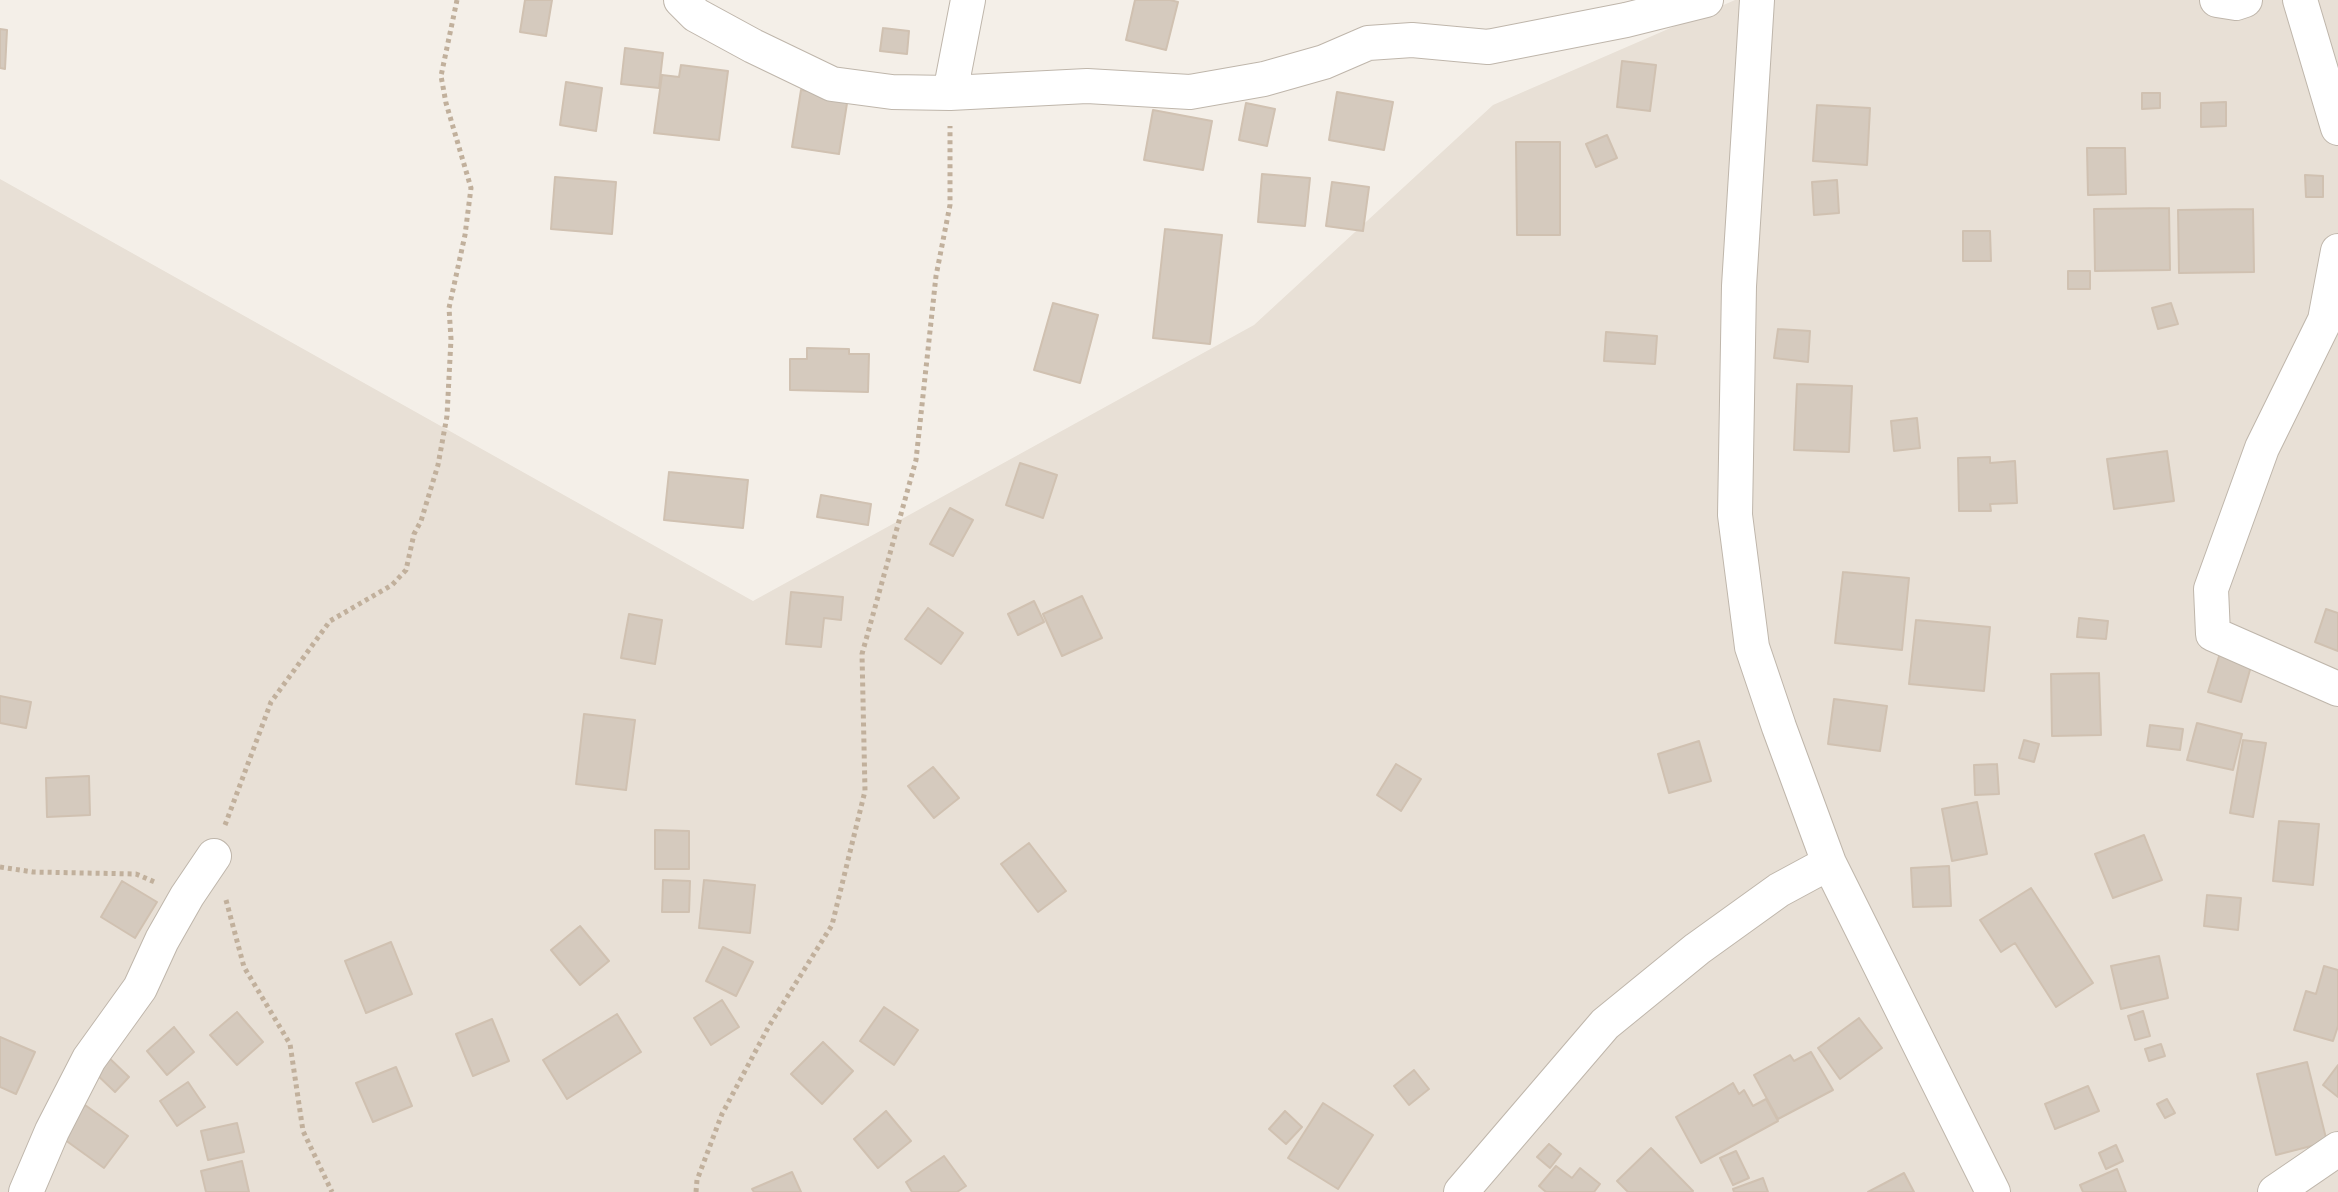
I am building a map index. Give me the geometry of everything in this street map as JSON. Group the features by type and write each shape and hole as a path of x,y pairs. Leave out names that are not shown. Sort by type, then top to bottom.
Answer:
{"street":[{"path":"681,0 696,15 832,84 892,92 950,93 1087,86 1190,92 1264,79 1324,62 1368,43 1412,40 1488,47 1626,20 1706,0"},
{"path":"950,93 968,0"},
{"path":"1757,0 1739,286 1735,515 1752,647 1829,863 1993,1192"},
{"path":"2217,0 2236,3 2245,0"},
{"path":"2300,0 2338,128"},
{"path":"2338,251 2325,320 2262,448 2211,589 2213,634 2338,689"},
{"path":"26,1192 52,1131 89,1059 140,988 162,940 214,856"},
{"path":"1461,1192 1605,1024 1697,949 1768,899 1829,863"},
{"path":"2275,1192 2338,1149"}],"path":[{"path":"332,1192 303,1131 290,1044 244,967 214,856 271,702 330,621 392,585 406,570 414,534 438,465 447,416 451,339 449,308 465,235 471,188 441,76 457,0"},
{"path":"696,1192 697,1180 722,1114 769,1026 832,925 865,791 862,654 916,460 936,276 950,205 950,93"},
{"path":"0,867 33,872 136,874 187,896"}],"shaded area":[{"path":"1735,0 2338,0 2338,1192 0,1192 0,179 753,601 1254,325 1493,105"}],"building":[{"path":"525,0 552,0 546,36 520,32"},
{"path":"1135,0 1178,2 1166,50 1126,40"},
{"path":"883,28 909,31 907,54 880,51"},
{"path":"0,29 7,30 5,69 0,68"},
{"path":"625,48 663,53 659,88 621,84"},
{"path":"1622,61 1656,65 1650,111 1617,107"},
{"path":"681,65 728,71 719,140 654,133 662,75 679,77"},
{"path":"566,82 602,88 596,131 560,125"},
{"path":"801,90 848,97 839,154 792,147"},
{"path":"1337,92 1393,102 1384,150 1329,140"},
{"path":"2142,93 2160,93 2160,108 2142,109"},
{"path":"2226,102 2226,126 2201,127 2201,103"},
{"path":"1246,103 1275,109 1267,146 1239,140"},
{"path":"1817,105 1870,108 1867,165 1813,161"},
{"path":"1153,110 1212,121 1203,170 1144,160"},
{"path":"1607,135 1617,158 1596,167 1586,144"},
{"path":"1516,142 1560,142 1560,235 1517,235"},
{"path":"2087,148 2125,148 2126,194 2088,195"},
{"path":"1262,174 1310,178 1305,226 1258,222"},
{"path":"2305,175 2323,176 2323,197 2306,197"},
{"path":"555,177 616,182 612,234 551,229"},
{"path":"1837,180 1839,213 1814,215 1812,182"},
{"path":"1332,182 1369,187 1363,231 1326,226"},
{"path":"2169,208 2170,270 2095,271 2094,209"},
{"path":"2253,209 2254,272 2179,273 2178,210"},
{"path":"1165,229 1222,235 1210,344 1153,338"},
{"path":"1963,231 1990,231 1991,261 1963,261"},
{"path":"2068,271 2090,271 2090,289 2068,289"},
{"path":"1053,303 1098,315 1080,383 1034,370"},
{"path":"2171,303 2178,324 2158,329 2152,308"},
{"path":"1778,329 1810,331 1808,362 1774,358"},
{"path":"1606,332 1657,336 1655,364 1604,361"},
{"path":"807,348 849,349 849,354 869,354 868,392 790,390 790,359 807,359"},
{"path":"1797,384 1852,386 1849,452 1794,450"},
{"path":"1917,418 1920,448 1894,451 1891,421"},
{"path":"2167,451 2174,501 2114,509 2107,459"},
{"path":"1990,457 1990,463 2015,461 2017,503 1990,504 1991,511 1959,511 1958,458"},
{"path":"1020,463 1057,475 1043,518 1006,505"},
{"path":"669,472 748,480 743,528 664,520"},
{"path":"821,495 871,504 868,525 817,517"},
{"path":"950,508 973,520 953,556 930,544"},
{"path":"1843,572 1909,578 1902,650 1835,643"},
{"path":"791,592 843,597 841,620 824,618 821,647 786,644"},
{"path":"1082,596 1102,638 1062,656 1043,614"},
{"path":"1034,601 1044,622 1018,635 1008,614"},
{"path":"928,608 963,633 941,664 905,639"},
{"path":"2326,609 2338,613 2338,651 2315,642"},
{"path":"629,614 662,620 655,664 621,658"},
{"path":"2079,618 2108,621 2106,639 2077,637"},
{"path":"1916,620 1990,627 1984,691 1909,684"},
{"path":"2221,650 2253,659 2241,702 2208,692"},
{"path":"2099,673 2101,735 2052,736 2051,674"},
{"path":"0,696 31,702 26,728 0,723"},
{"path":"1834,699 1887,706 1880,751 1828,744"},
{"path":"584,714 635,720 626,790 576,784"},
{"path":"2197,723 2242,734 2233,770 2187,760"},
{"path":"2150,725 2183,729 2180,750 2147,746"},
{"path":"2024,740 2039,744 2034,762 2019,758"},
{"path":"2243,740 2266,743 2253,817 2230,813"},
{"path":"1699,741 1711,781 1669,793 1658,754"},
{"path":"1396,764 1421,779 1401,811 1377,795"},
{"path":"1997,764 1999,794 1975,795 1974,765"},
{"path":"933,767 959,798 934,818 908,786"},
{"path":"89,776 90,815 47,817 46,778"},
{"path":"1977,802 1987,854 1952,861 1942,809"},
{"path":"2279,821 2319,824 2313,885 2273,881"},
{"path":"655,830 689,831 689,869 655,869"},
{"path":"2144,835 2162,880 2113,898 2095,854"},
{"path":"1029,843 1066,891 1038,912 1001,864"},
{"path":"1949,866 1951,906 1913,907 1911,868"},
{"path":"663,880 690,881 689,912 662,912"},
{"path":"704,880 755,885 750,933 699,928"},
{"path":"122,881 157,902 135,938 101,917"},
{"path":"2031,888 2093,983 2056,1007 2015,943 2001,952 1980,920"},
{"path":"2207,895 2241,898 2238,930 2204,926"},
{"path":"580,926 609,961 580,985 551,950"},
{"path":"391,942 412,994 366,1013 345,961"},
{"path":"723,947 753,962 736,996 706,981"},
{"path":"2159,956 2168,998 2121,1009 2111,966"},
{"path":"2324,966 2338,970 2338,1026 2333,1041 2294,1030 2306,991 2316,994"},
{"path":"722,1000 739,1027 711,1045 694,1018"},
{"path":"884,1007 918,1030 894,1065 860,1041"},
{"path":"2143,1011 2150,1036 2135,1040 2128,1016"},
{"path":"237,1012 263,1042 237,1065 210,1035"},
{"path":"617,1014 641,1052 567,1099 543,1060"},
{"path":"1859,1018 1882,1048 1840,1079 1818,1048"},
{"path":"492,1019 509,1061 473,1076 456,1034"},
{"path":"174,1027 194,1052 167,1075 147,1051"},
{"path":"0,1037 35,1052 16,1094 0,1087"},
{"path":"823,1042 853,1071 822,1104 791,1074"},
{"path":"2161,1044 2165,1056 2149,1061 2145,1049"},
{"path":"1811,1052 1833,1090 1778,1119 1754,1075 1790,1055 1794,1061"},
{"path":"105,1054 129,1077 115,1092 91,1069"},
{"path":"2307,1062 2327,1142 2276,1155 2257,1074"},
{"path":"2338,1065 2338,1097 2323,1085"},
{"path":"396,1067 412,1106 373,1122 356,1083"},
{"path":"1414,1070 1429,1089 1409,1105 1394,1086"},
{"path":"188,1082 205,1107 177,1126 160,1101"},
{"path":"1733,1083 1739,1094 1744,1090 1753,1106 1766,1099 1778,1121 1701,1163 1676,1117"},
{"path":"2088,1086 2099,1111 2055,1129 2045,1104"},
{"path":"2167,1099 2175,1113 2165,1118 2157,1104"},
{"path":"1323,1103 1373,1135 1338,1189 1288,1158"},
{"path":"85,1105 128,1136 104,1168 61,1137"},
{"path":"886,1111 911,1141 878,1168 854,1139"},
{"path":"1285,1111 1302,1127 1286,1144 1269,1129"},
{"path":"237,1123 244,1152 208,1160 201,1131"},
{"path":"1549,1144 1561,1154 1550,1168 1537,1157"},
{"path":"2116,1145 2123,1161 2106,1169 2099,1153"},
{"path":"1651,1148 1693,1191 1628,1192 1617,1181"},
{"path":"1736,1151 1749,1178 1733,1185 1720,1158"},
{"path":"944,1156 966,1186 957,1192 912,1192 906,1182"},
{"path":"242,1161 249,1192 206,1192 201,1171"},
{"path":"1556,1166 1572,1178 1580,1168 1600,1184 1594,1192 1546,1192 1539,1186"},
{"path":"2117,1169 2126,1192 2083,1192 2080,1185"},
{"path":"792,1172 801,1192 754,1192 752,1189"},
{"path":"1904,1173 1914,1192 1868,1192"},
{"path":"1763,1178 1768,1192 1734,1192 1733,1189"}]}
